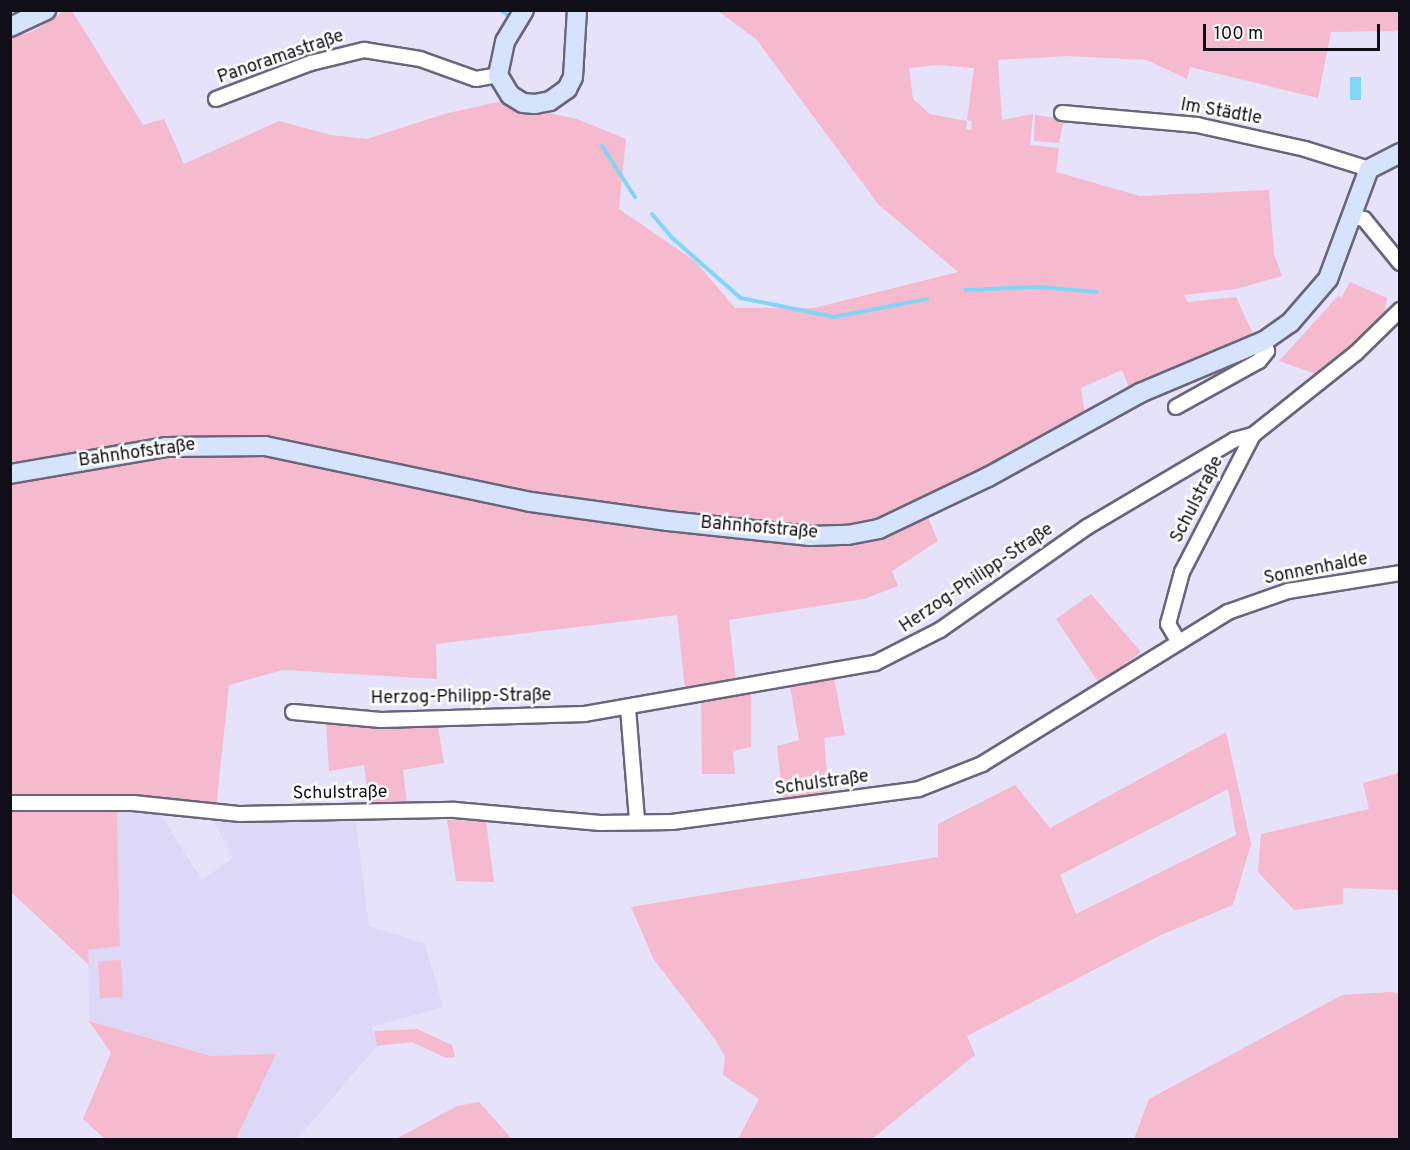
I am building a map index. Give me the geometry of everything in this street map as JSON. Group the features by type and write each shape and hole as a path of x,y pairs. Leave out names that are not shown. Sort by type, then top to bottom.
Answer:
{"street":[{"path":"10,27 46,10"},
{"path":"524,10 505,42 498,75 510,95 523,103 550,101 567,88 575,64 577,10"},
{"name":"Panoramastraße","path":"216,99 311,63 364,50 420,59 476,79 498,75"},
{"name":"Im Städtle","path":"1062,113 1197,125 1305,149 1369,169"},
{"path":"1369,169 1400,153"},
{"name":"Bahnhofstraße","path":"10,474 166,447 265,446 531,502 798,535 848,535 910,517 1140,393 1264,341 1297,316 1326,283 1369,169"},
{"path":"1352,217 1364,219 1400,263"},
{"name":"Schulstraße","path":"10,803 133,803 240,814 455,810 600,823 672,822 919,789 981,764 1178,641 1168,624 1182,572 1253,435 1356,353 1400,310"},
{"path":"1176,407 1258,361 1267,351 1264,341"},
{"name":"Herzog-Philipp-Straße","path":"293,712 381,720 585,714 628,708 886,658 940,630 1087,527 1234,440 1253,435"},
{"name":"Sonnenhalde","path":"1178,641 1257,600 1288,591 1400,573"},
{"path":"628,708 637,821"}],"shaded area":[{"path":"65,11 72,11 143,125 164,119 184,164 279,121 331,135 367,139 444,114 498,102 577,119 626,139 619,209 695,261 735,308 814,308 958,272 878,204 756,39 718,11 1400,11 1399,31 1331,32 1318,98 1190,67 1187,79 1147,60 1066,56 998,60 1002,120 1033,114 1030,145 1059,148 1056,172 1140,196 1269,190 1274,254 1282,276 1236,289 1184,295 1188,302 1236,297 1255,338 1130,390 1122,370 1081,388 1085,414 921,501 938,541 892,571 898,586 864,599 729,620 736,680 685,689 677,615 436,644 437,679 283,670 229,685 216,809 11,799 10,37 32,32","holes":["938,65 974,68 967,120 972,121 971,130 966,129 967,121 930,114 913,99 909,68"]},
{"path":"1035,115 1064,119 1059,143 1034,141"},
{"path":"1350,282 1387,298 1384,317 1355,345 1316,374 1279,361 1338,296 1342,297"},
{"path":"1091,594 1141,652 1099,683 1056,619"},
{"path":"834,678 845,735 824,738 829,795 783,802 777,746 799,740 790,686"},
{"path":"751,693 751,747 733,751 735,774 702,774 701,702"},
{"path":"326,722 396,729 438,727 444,763 403,770 407,804 369,805 364,765 329,771"},
{"path":"1226,732 1251,844 1233,905 1161,935 967,1036 975,1055 872,1139 738,1139 759,1099 723,1075 725,1057 715,1039 654,960 631,907 938,857 938,824 1015,785 1050,828","holes":["1228,789 1236,835 1076,914 1060,875"]},
{"path":"1399,773 1399,890 1343,888 1343,904 1294,910 1258,872 1261,834 1369,809 1363,783"},
{"path":"117,808 159,812 202,880 233,858 212,818 356,822 369,926 425,944 443,1007 372,1027 377,1046 297,1139 236,1139 275,1055 211,1056 89,1021 88,950 120,946"},
{"path":"117,808 120,946 88,950 89,965 11,892 10,811"},
{"path":"447,820 486,821 494,882 456,881"},
{"path":"121,960 123,997 100,998 98,961"},
{"path":"1399,993 1399,1139 1134,1139 1149,1099 1342,995"},
{"path":"89,1021 211,1056 276,1054 236,1139 105,1139 83,1119 111,1053"},
{"path":"417,1029 452,1045 455,1057 446,1058 412,1042 377,1046 374,1031"},
{"path":"479,1102 512,1139 396,1139 457,1106"}],"water":[{"path":"1350,77 1361,77 1361,100 1350,100"}],"waterway":[{"path":"501,10 511,18"},
{"path":"602,146 635,197"},
{"path":"652,214 671,237 741,298 834,317 927,299"},
{"path":"965,290 1038,287 1097,292"}]}
